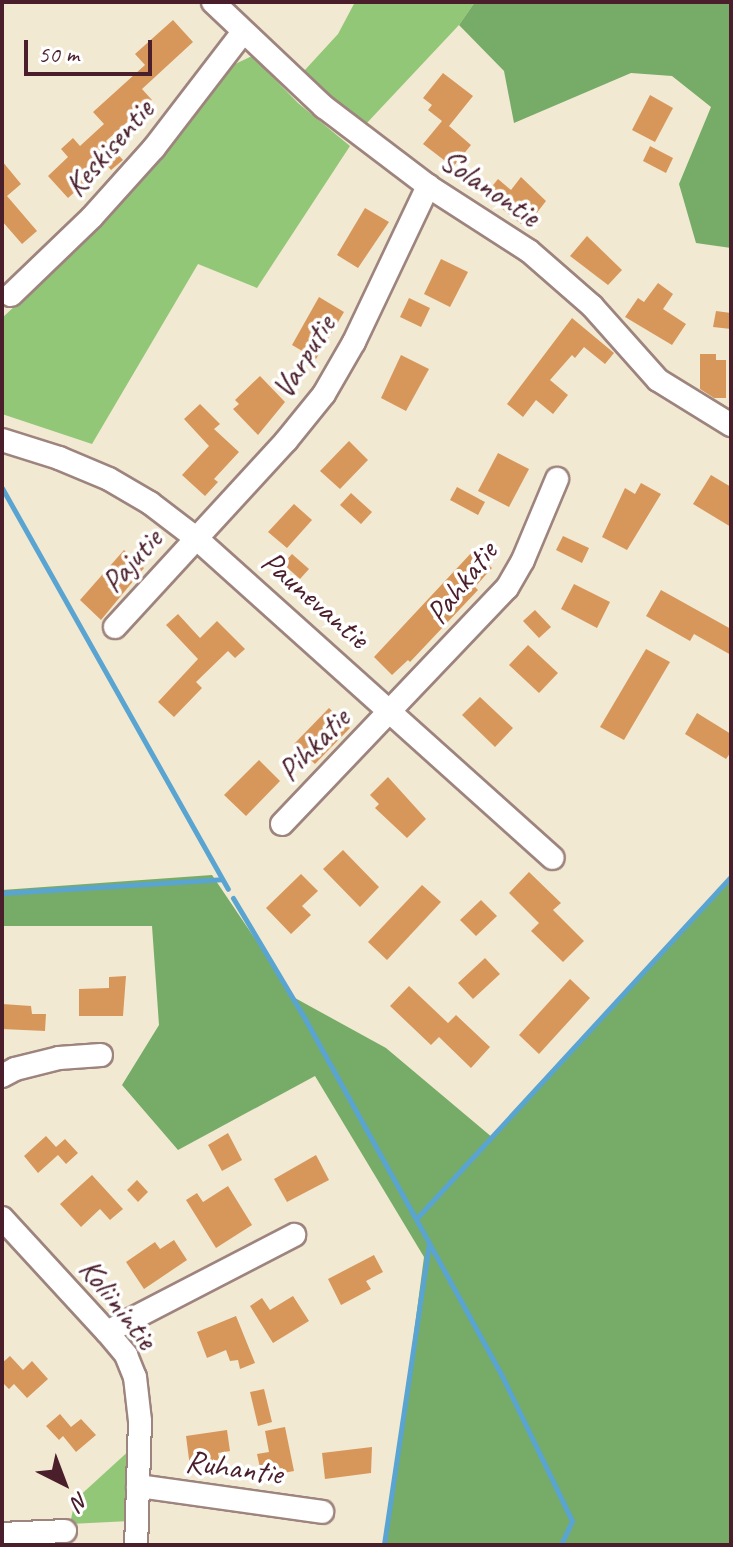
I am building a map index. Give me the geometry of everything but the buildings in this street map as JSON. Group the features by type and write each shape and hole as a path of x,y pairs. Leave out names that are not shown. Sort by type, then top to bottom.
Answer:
{"street":[{"name":"Solanontie","path":"213,2 324,107 428,186 529,251 592,306 658,380 731,425"},
{"name":"Keskisentie","path":"11,295 92,217 154,148 243,32"},
{"name":"Varputie","path":"196,538 286,441 324,394 354,342 428,186"},
{"name":"Paunevantie","path":"2,440 59,458 109,479 150,503 196,538 392,710 553,858"},
{"name":"Pahkatie","path":"392,710 507,588 523,560 557,479"},
{"name":"Pajutie","path":"115,627 196,538"},
{"name":"Pihkatie","path":"282,824 392,710"},
{"path":"2,1076 15,1069 59,1058 101,1055"},
{"name":"Koliinintie","path":"2,1218 126,1355 135,1377 140,1421 136,1545"},
{"path":"107,1332 294,1235"},
{"name":"Ruhantie","path":"138,1486 322,1512"},
{"path":"2,1534 65,1531"}],"green space":[{"path":"355,2 475,2 459,25 365,125 334,102 304,71 338,34"},
{"path":"475,2 731,2 731,248 696,243 679,184 711,107 672,76 631,73 514,123 504,71 459,25"},
{"path":"252,56 298,103 350,146 257,288 198,264 92,444 2,414 2,318 90,236 159,161 233,65"},
{"path":"212,875 295,998 386,1048 493,1138 731,877 731,1545 386,1545 424,1257 315,1076 178,1150 122,1085 159,1025 152,926 2,926 2,890"},
{"path":"132,1448 130,1521 70,1524 75,1500"}],"waterway":[{"path":"2,488 228,889"},
{"path":"416,1219 731,877"},
{"path":"2,893 222,879"},
{"path":"233,898 305,1019 429,1243 384,1545"},
{"path":"429,1243 502,1376 572,1521 561,1545"}]}
